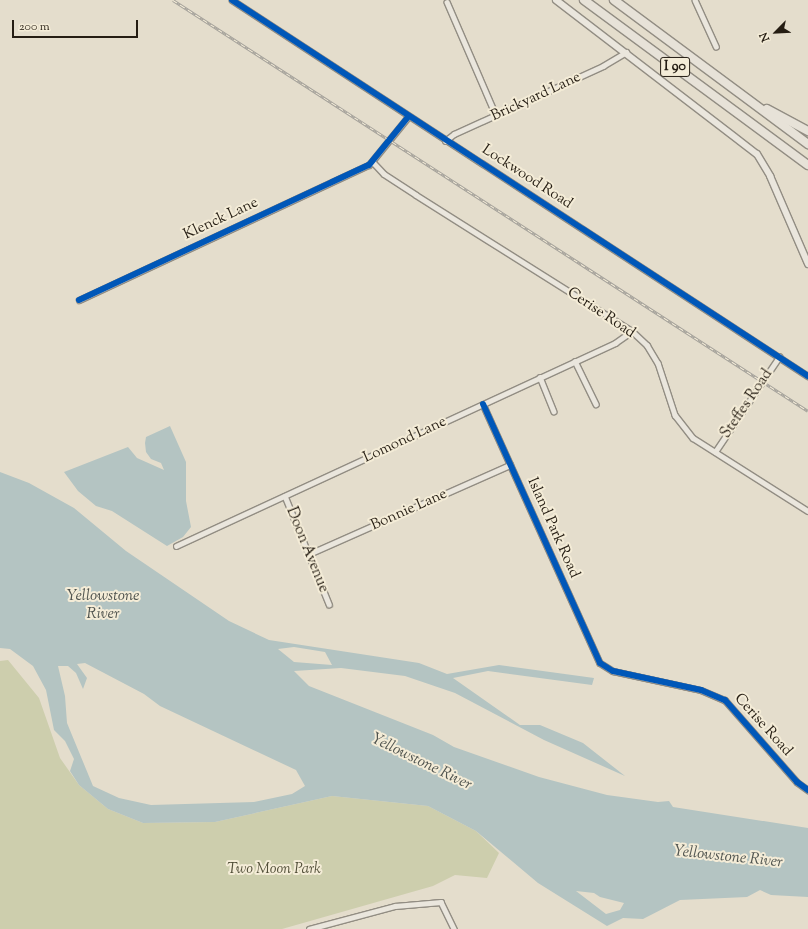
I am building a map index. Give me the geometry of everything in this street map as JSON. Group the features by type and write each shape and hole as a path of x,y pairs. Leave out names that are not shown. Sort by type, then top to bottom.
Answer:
{"highway":[{"name":"I 90","path":"584,0 808,165"},
{"name":"I 90","path":"614,0 808,144"},
{"path":"710,70 772,112 808,131"},
{"path":"766,134 808,168"}],"street":[{"name":"Lockwood Road","path":"232,0 408,117 808,376"},
{"path":"556,0 626,52 757,154 770,176 808,264"},
{"path":"695,0 716,46"},
{"path":"447,2 496,115"},
{"name":"Brickyard Lane","path":"445,141 496,115 603,66 626,52"},
{"path":"373,162 408,117"},
{"name":"Klenck Lane","path":"79,300 373,162"},
{"name":"Cerise Road","path":"373,162 384,174 416,195 632,331 647,345 658,363 675,415 693,438 808,511"},
{"name":"Lomond Lane","path":"176,546 615,343 632,331"},
{"name":"Steffes Road","path":"715,452 779,357"},
{"path":"575,361 596,404"},
{"path":"540,377 554,411"},
{"name":"Island Park Road","path":"483,404 600,663"},
{"name":"Bonnie Lane","path":"309,554 510,465"},
{"name":"Doon Avenue","path":"285,496 329,604"},
{"name":"Cerise Road","path":"600,663 612,671 701,690 725,700 797,782 808,790"},
{"path":"310,929 395,906 441,902 454,929"}],"green space":[{"name":"Two Moon Park","path":"8,660 39,698 60,758 79,785 108,809 143,823 215,822 332,796 428,806 476,831 499,853 487,878 455,875 433,886 282,929 0,929 0,661"}],"water":[{"path":"170,426 186,462 186,501 191,527 183,537 167,546 112,511 96,506 78,491 64,472 128,447 137,458 164,470 161,463 151,459 146,452 145,443 146,437"},
{"name":"Yellowstone River","path":"0,472 29,483 74,508 126,551 229,621 269,640 419,663 447,674 499,665 594,678 592,685 488,671 453,678 520,725 540,725 583,743 625,776 544,740 455,693 405,676 341,668 294,671 309,686 433,735 454,747 539,777 607,795 658,802 669,801 673,807 808,828 808,897 771,895 760,890 747,897 680,900 643,919 623,918 607,926 538,883 476,831 428,806 332,796 215,822 143,823 108,809 79,785 70,771 74,759 65,741 54,730 46,690 33,666 10,649 0,648","holes":["294,647 325,652 332,665 294,662 278,649","85,663 144,694 160,706 296,770 305,786 292,794 254,802 151,805 119,798 93,786 67,723 65,696 58,666 68,666 76,673 83,689 87,678 77,664","576,891 594,893 600,897 624,903 620,910 606,914"]}],"railway":[{"path":"173,0 808,411"}],"cycle path":[{"path":"232,0 808,376"},
{"path":"79,300 369,165 408,117"},
{"path":"483,404 600,663 613,671 701,690 725,700 797,782 808,790"}]}
